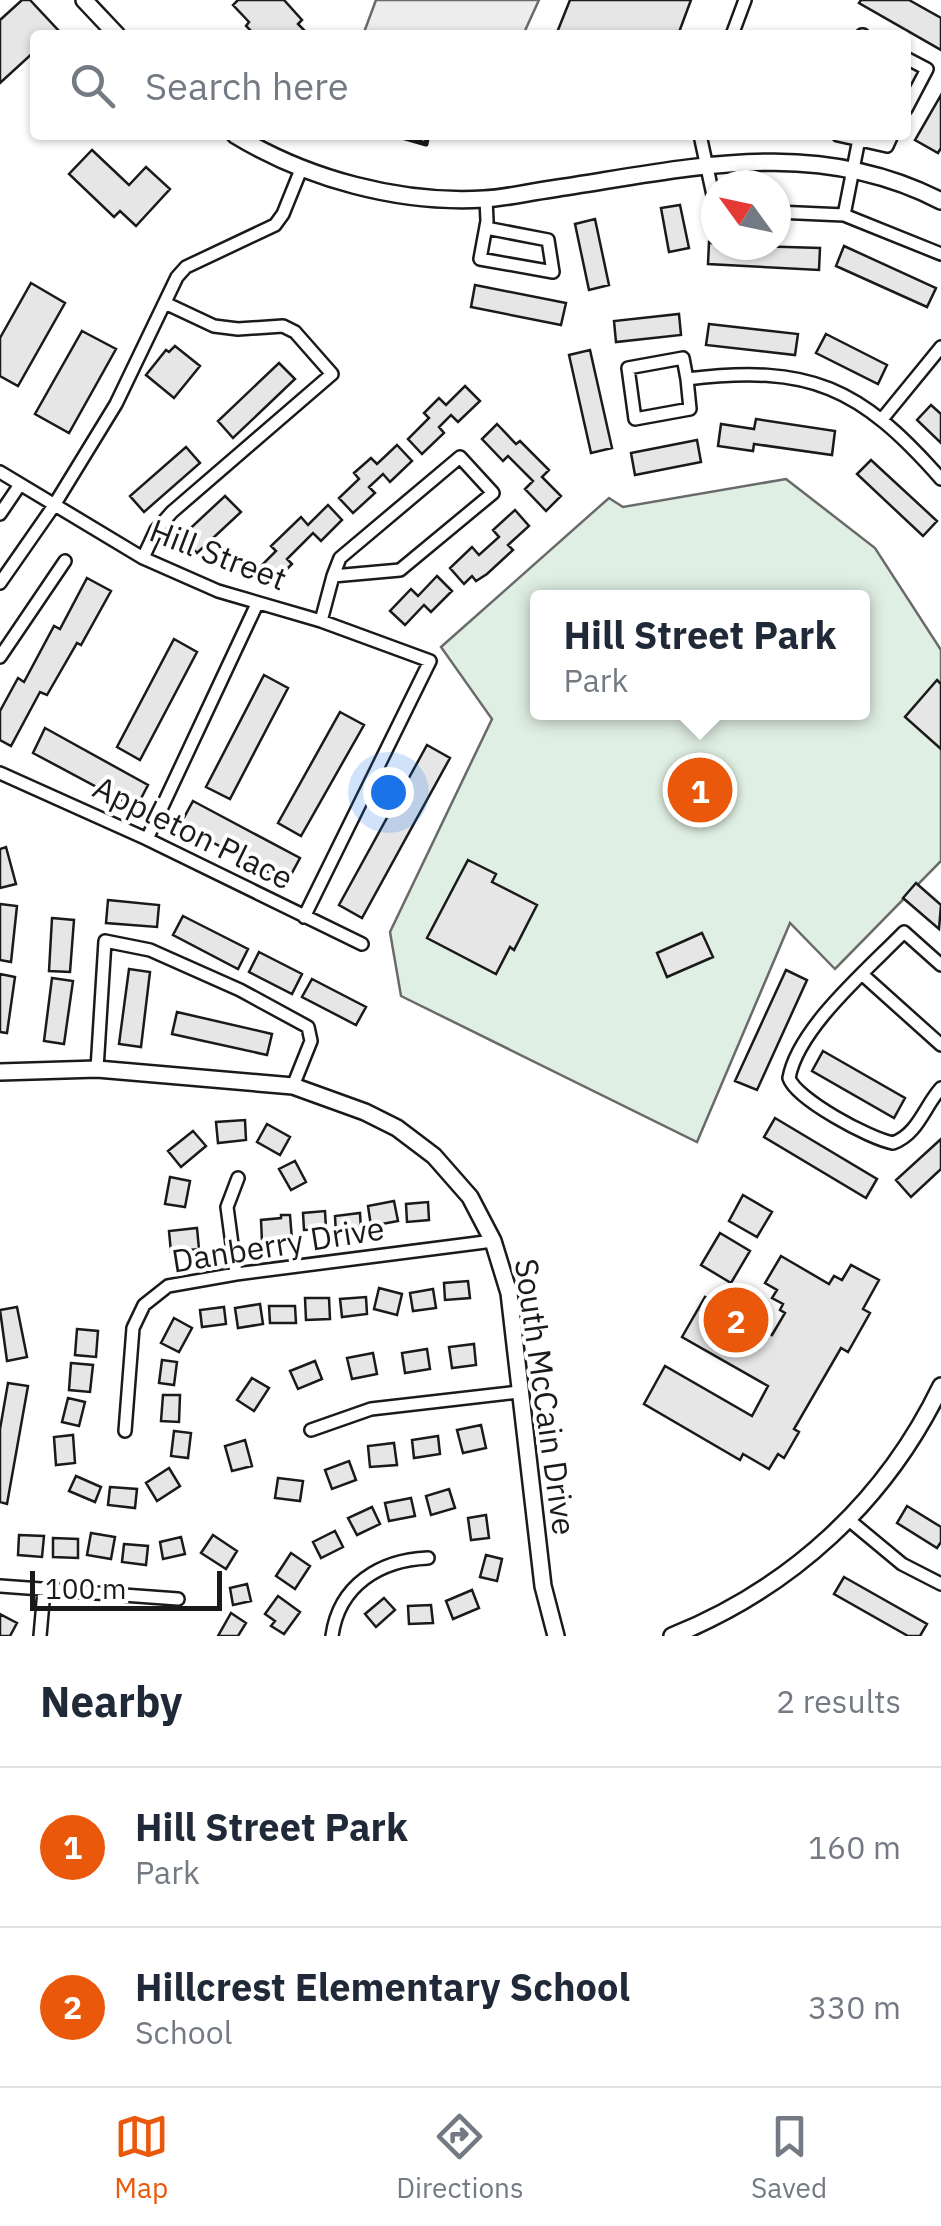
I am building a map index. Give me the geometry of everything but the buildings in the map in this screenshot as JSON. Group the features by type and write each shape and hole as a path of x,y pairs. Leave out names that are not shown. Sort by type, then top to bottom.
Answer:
{"street":[{"path":"84,0 112,30"},
{"path":"734,30 745,0"},
{"path":"911,61 927,69 911,99"},
{"path":"245,140 302,167 375,189 422,196 486,199 708,164 801,162 894,181 941,201"},
{"path":"701,140 709,170"},
{"path":"844,215 859,140"},
{"path":"863,140 886,146 889,140"},
{"path":"0,584 116,404 177,276 186,267 275,225 284,214 302,167"},
{"path":"486,199 480,259 553,272 548,240 486,228"},
{"path":"791,213 844,215 941,254"},
{"path":"143,558 156,530 172,512 332,374 295,332 283,326 214,326 164,303"},
{"path":"883,418 941,347"},
{"path":"683,358 687,379 690,409 635,419 628,368 683,358"},
{"path":"687,379 735,373 814,382 848,396 883,418 941,479"},
{"path":"322,620 333,576 340,558 460,457 493,493 400,570 333,576"},
{"name":"Hill Street","path":"0,472 143,558 257,604 322,620 430,661 304,917"},
{"path":"0,514 19,486"},
{"path":"0,656 65,561"},
{"path":"147,839 257,604"},
{"name":"Appleton Place","path":"0,773 147,839 362,944"},
{"path":"941,966 904,932 797,1049 790,1078 792,1086 869,1136 893,1144 912,1133 941,1088"},
{"path":"97,1069 105,941 150,950 240,990 308,1027 310,1041 294,1086"},
{"path":"863,975 941,1045"},
{"name":"South McCain Drive","path":"0,1072 97,1069 294,1086 365,1112 397,1128 434,1156 470,1197 494,1241 509,1293 543,1586 556,1636"},
{"path":"236,1274 228,1208 238,1178"},
{"name":"Danberry Drive","path":"125,1432 132,1328 144,1305 168,1286 494,1241"},
{"path":"672,1636 697,1631 780,1580 849,1520 936,1411 941,1386"},
{"path":"311,1430 371,1409 519,1392"},
{"path":"849,1520 902,1564 941,1584"},
{"path":"332,1636 340,1604 360,1581 394,1562 428,1558"},
{"path":"0,1586 178,1599"},
{"path":"40,1636 44,1591"}],"green space":[{"path":"786,479 875,548 941,650 941,861 835,969 790,923 697,1142 401,996 390,932 492,719 441,647 609,498 623,507"}],"shaded area":[{"path":"376,0 539,0 525,30 365,30"}],"wall":[{"path":"412,140 426,144 427,140"}],"place":[{"name":"Hill Street Park","path":"700,790"},
{"name":"Hillcrest Elementary School","path":"736,1320"}]}
